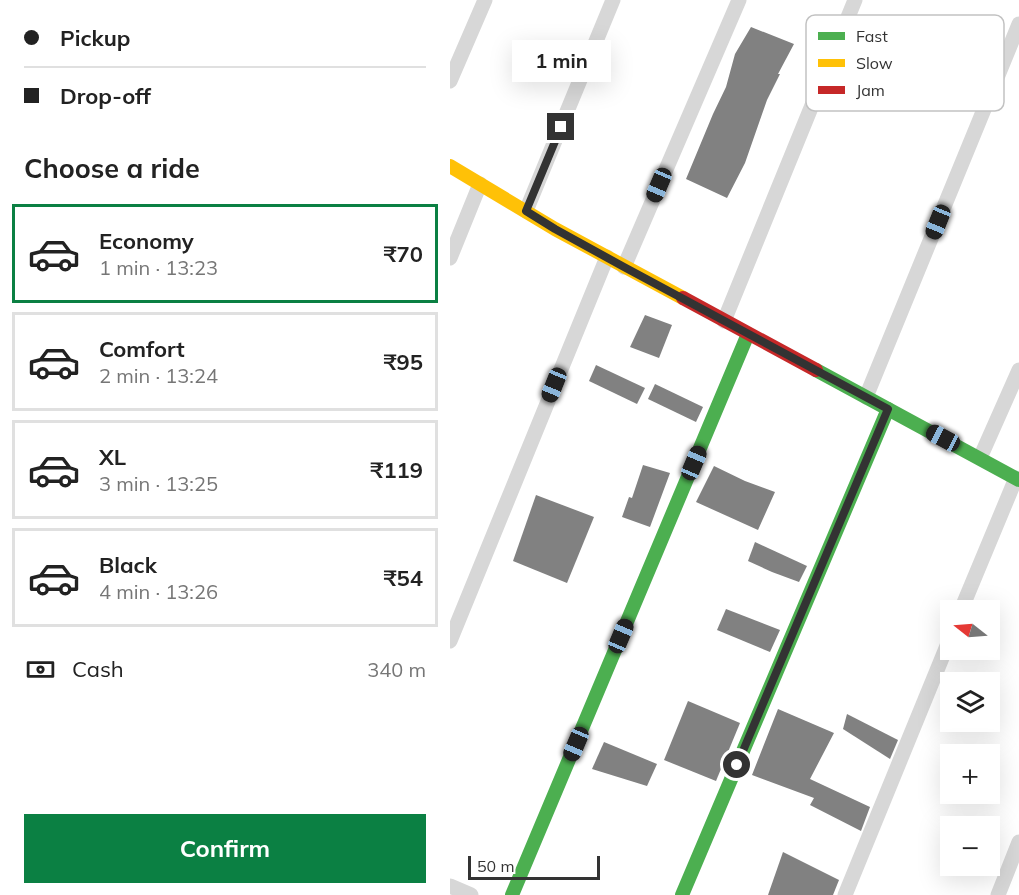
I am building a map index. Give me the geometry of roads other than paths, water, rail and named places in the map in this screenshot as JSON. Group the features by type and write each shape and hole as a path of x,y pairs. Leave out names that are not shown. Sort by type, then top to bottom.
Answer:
{"street":[{"path":"450,81 485,0"},
{"path":"526,211 613,0"},
{"path":"624,267 739,0"},
{"path":"849,15 855,0"},
{"path":"1004,61 1019,24"},
{"path":"724,321 810,111"},
{"path":"866,397 983,111"},
{"path":"450,166 555,229 1017,479 965,600"},
{"path":"450,258 480,184"},
{"path":"450,640 607,257"},
{"path":"512,895 748,334"},
{"path":"980,458 1019,370"},
{"path":"682,895 888,409"},
{"path":"845,895 941,660"},
{"path":"998,895 1019,842"},
{"path":"450,886 471,895"}]}
